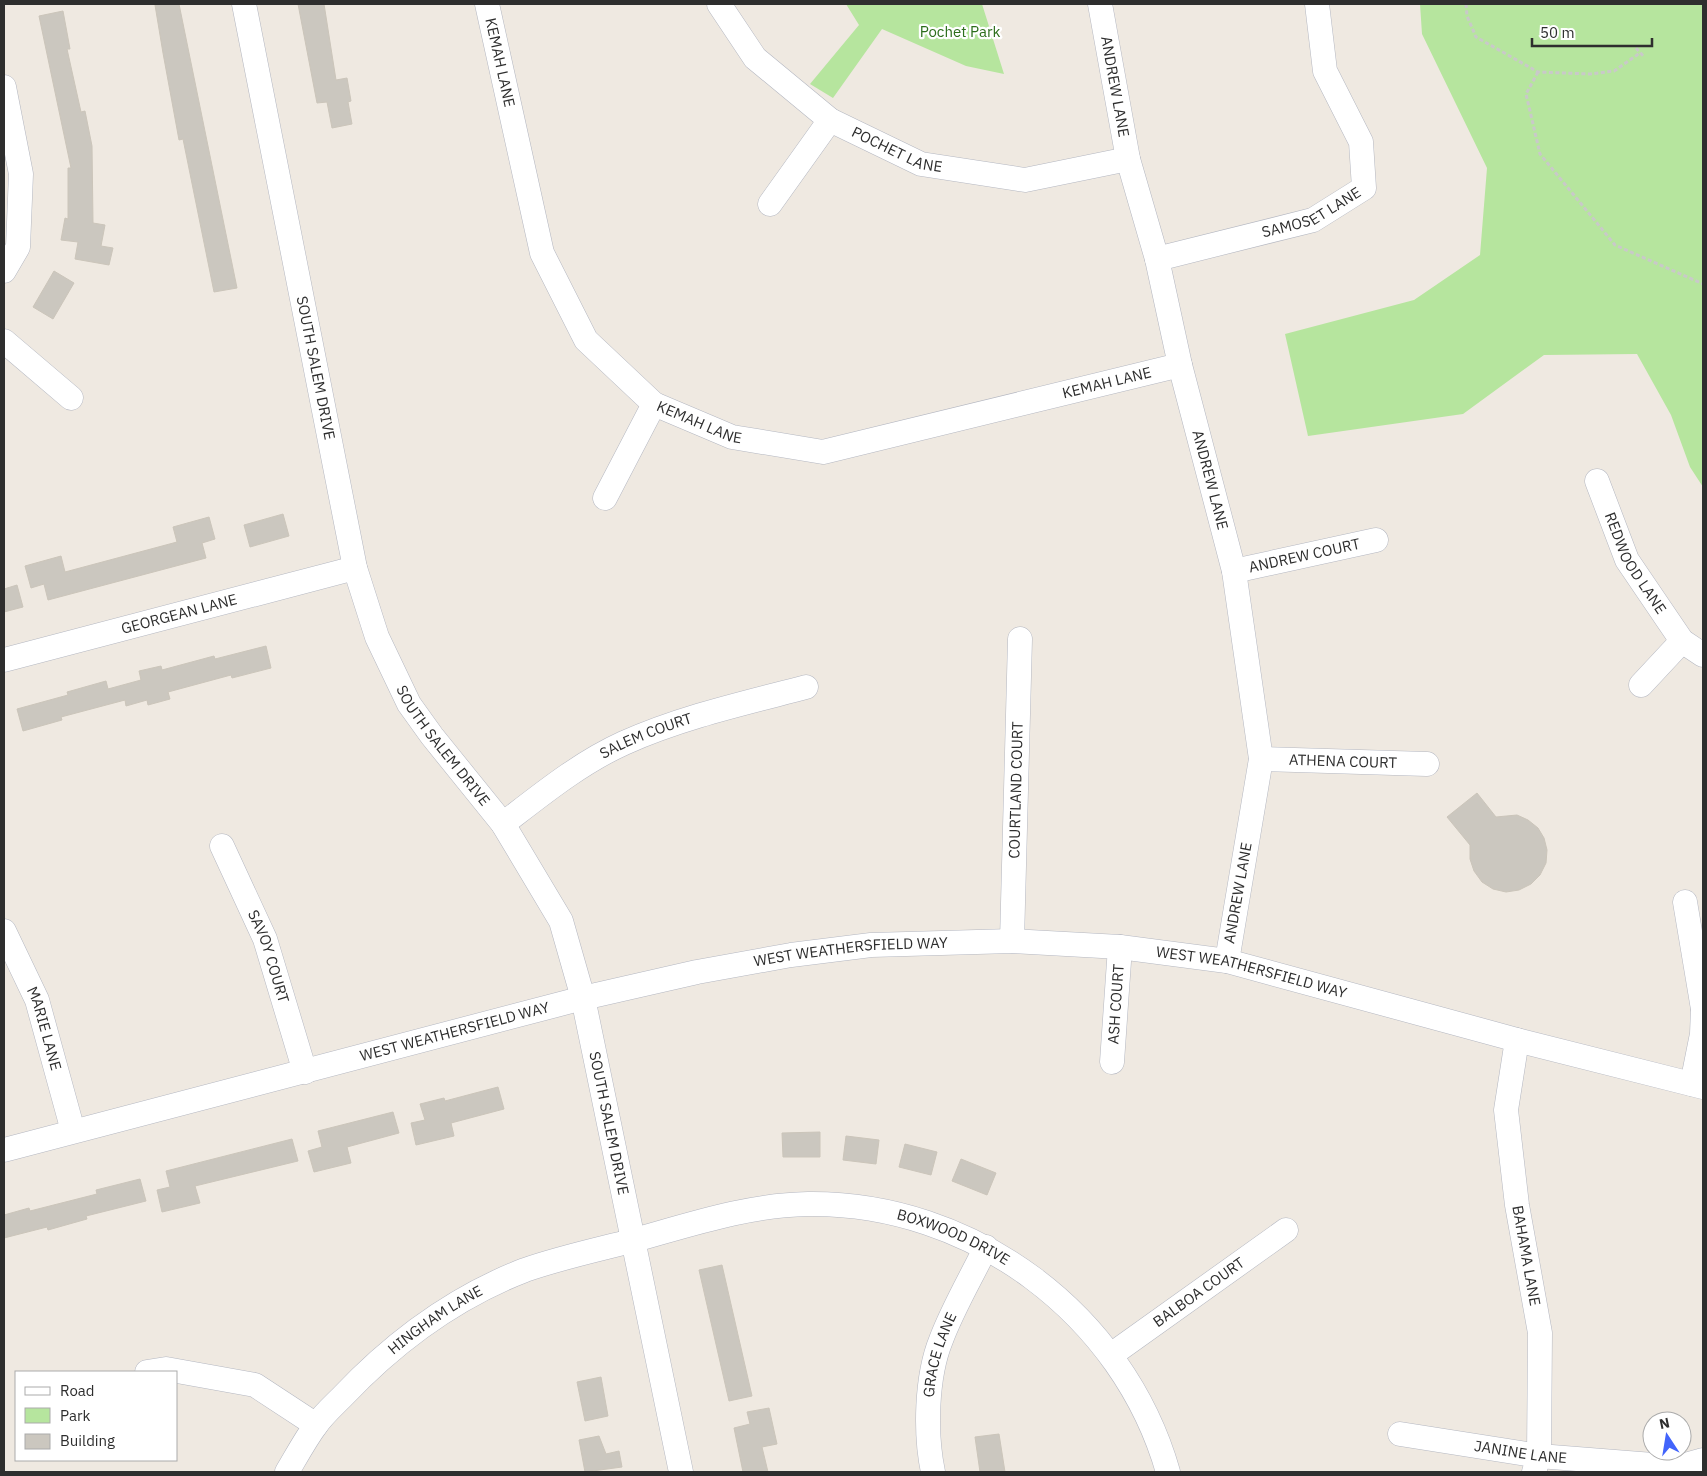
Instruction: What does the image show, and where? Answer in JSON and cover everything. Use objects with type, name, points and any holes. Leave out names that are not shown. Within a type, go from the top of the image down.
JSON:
[{"type":"street","name":"SOUTH SALEM DRIVE","points":[[244,4],[355,568],[376,637],[410,704],[432,736],[504,824],[561,921],[583,998],[681,1472]]},
{"type":"street","name":"KEMAH LANE","points":[[487,4],[542,253],[586,340],[654,404],[732,437],[822,452],[1180,365]]},
{"type":"street","name":"POCHET LANE","points":[[719,4],[755,58],[830,120],[921,164],[1025,180],[1128,159]]},
{"type":"street","name":"ANDREW LANE","points":[[1100,4],[1128,159],[1157,259],[1180,365],[1234,571],[1261,759],[1227,961]]},
{"type":"street","name":"SAMOSET LANE","points":[[1157,259],[1313,220],[1364,188],[1361,142],[1325,71],[1317,4]]},
{"type":"street","points":[[4,87],[21,174],[18,247],[4,271]]},
{"type":"street","points":[[770,204],[830,120]]},
{"type":"street","points":[[4,341],[71,398]]},
{"type":"street","points":[[605,498],[654,404]]},
{"type":"street","name":"REDWOOD LANE","points":[[1596,481],[1627,560],[1682,642],[1703,655]]},
{"type":"street","name":"ANDREW COURT","points":[[1234,571],[1376,540]]},
{"type":"street","name":"GEORGEAN LANE","points":[[4,660],[355,568]]},
{"type":"street","name":"COURTLAND COURT","points":[[1012,941],[1020,639]]},
{"type":"street","points":[[1641,685],[1682,642]]},
{"type":"street","name":"SALEM COURT","points":[[504,824],[556,783],[622,744],[660,728],[806,687]]},
{"type":"street","name":"ATHENA COURT","points":[[1261,759],[1427,764]]},
{"type":"street","name":"SAVOY COURT","points":[[222,846],[265,939],[306,1072]]},
{"type":"street","points":[[1685,902],[1703,1009],[1698,1086]]},
{"type":"street","name":"MARIE LANE","points":[[4,931],[37,1000],[73,1131]]},
{"type":"street","name":"WEST WEATHERSFIELD WAY","points":[[4,1150],[583,998],[697,972],[832,950],[908,943],[1012,941],[1120,947],[1227,961],[1517,1040],[1698,1086]]},
{"type":"street","name":"ASH COURT","points":[[1112,1062],[1120,947]]},
{"type":"street","name":"BAHAMA LANE","points":[[1517,1040],[1506,1110],[1517,1205],[1540,1333],[1536,1464]]},
{"type":"street","name":"BOXWOOD DRIVE","points":[[632,1241],[741,1212],[809,1204],[876,1210],[898,1214],[954,1232],[986,1247],[1040,1282],[1082,1320],[1111,1355],[1146,1412],[1168,1472]]},
{"type":"street","name":"BALBOA COURT","points":[[1111,1355],[1286,1230]]},
{"type":"street","name":"HINGHAM LANE","points":[[287,1472],[316,1425],[367,1371],[392,1348],[452,1307],[526,1270],[632,1241]]},
{"type":"street","name":"GRACE LANE","points":[[933,1472],[930,1457],[928,1412],[933,1372],[940,1341],[986,1247]]},
{"type":"street","points":[[153,1371],[166,1369],[177,1371]]},
{"type":"street","points":[[178,1371],[255,1385],[316,1425]]},
{"type":"street","name":"JANINE LANE","points":[[1400,1434],[1536,1464],[1678,1467],[1703,1460]]},
{"type":"path","points":[[1466,4],[1467,16],[1476,37],[1538,72],[1590,74],[1614,71],[1640,53]]},
{"type":"path","points":[[1636,48],[1644,57]]},
{"type":"path","points":[[1538,72],[1526,94],[1540,154],[1615,245],[1703,284]]},
{"type":"green space","name":"Pochet Park","points":[[846,4],[982,4],[1004,74],[966,66],[882,29],[833,98],[810,84],[859,25]]},
{"type":"green space","points":[[1420,4],[1703,4],[1703,487],[1690,467],[1671,415],[1637,354],[1544,355],[1463,414],[1308,436],[1285,334],[1414,300],[1480,255],[1487,168],[1422,34]]},
{"type":"building","points":[[179,4],[237,288],[214,292],[183,139],[179,140],[163,53],[155,5]]},
{"type":"building","points":[[298,4],[324,4],[336,80],[347,78],[351,101],[348,102],[352,124],[332,128],[327,102],[317,103]]},
{"type":"building","points":[[63,11],[70,49],[67,49],[81,112],[85,111],[92,146],[93,223],[105,225],[101,246],[113,248],[109,265],[75,259],[78,242],[61,240],[65,218],[68,219],[68,168],[71,168],[39,16]]},
{"type":"building","points":[[54,271],[74,283],[53,319],[33,307]]},
{"type":"building","points":[[283,514],[289,536],[250,547],[244,525]]},
{"type":"building","points":[[209,517],[215,539],[202,543],[206,558],[48,600],[44,584],[31,588],[25,566],[61,556],[65,572],[177,542],[173,527]]},
{"type":"building","points":[[17,585],[23,607],[4,612],[4,589]]},
{"type":"building","points":[[266,646],[271,668],[232,678],[231,675],[168,692],[170,699],[148,705],[147,700],[126,706],[125,700],[61,717],[62,720],[23,731],[17,709],[68,695],[67,692],[106,681],[108,689],[141,680],[139,671],[161,666],[162,670],[214,656],[215,659]]},
{"type":"building","points":[[1477,793],[1496,817],[1517,815],[1528,820],[1538,828],[1544,838],[1547,850],[1546,863],[1540,875],[1531,884],[1519,890],[1506,892],[1493,889],[1482,882],[1474,871],[1470,859],[1470,845],[1447,817]]},
{"type":"building","points":[[498,1087],[504,1109],[451,1123],[454,1136],[416,1145],[411,1123],[425,1120],[420,1104],[444,1098],[445,1101]]},
{"type":"building","points":[[393,1112],[399,1133],[347,1147],[351,1163],[314,1172],[308,1151],[322,1147],[318,1131]]},
{"type":"building","points":[[820,1132],[820,1157],[783,1157],[782,1133]]},
{"type":"building","points":[[846,1136],[879,1140],[876,1164],[843,1160]]},
{"type":"building","points":[[292,1139],[298,1161],[195,1186],[200,1203],[162,1212],[157,1190],[170,1187],[166,1171]]},
{"type":"building","points":[[905,1144],[937,1152],[931,1175],[899,1167]]},
{"type":"building","points":[[961,1159],[996,1173],[987,1195],[952,1181]]},
{"type":"building","points":[[140,1179],[146,1201],[86,1216],[87,1219],[48,1230],[47,1227],[4,1238],[4,1215],[29,1208],[30,1211],[97,1194],[96,1190]]},
{"type":"building","points":[[722,1265],[752,1396],[729,1401],[699,1270]]},
{"type":"building","points":[[601,1377],[608,1416],[585,1421],[577,1382]]},
{"type":"building","points":[[769,1408],[777,1444],[762,1447],[768,1472],[743,1472],[734,1428],[750,1424],[747,1412]]},
{"type":"building","points":[[999,1434],[1005,1472],[980,1472],[975,1437]]},
{"type":"building","points":[[599,1436],[606,1454],[619,1451],[622,1467],[585,1472],[579,1440]]}]
